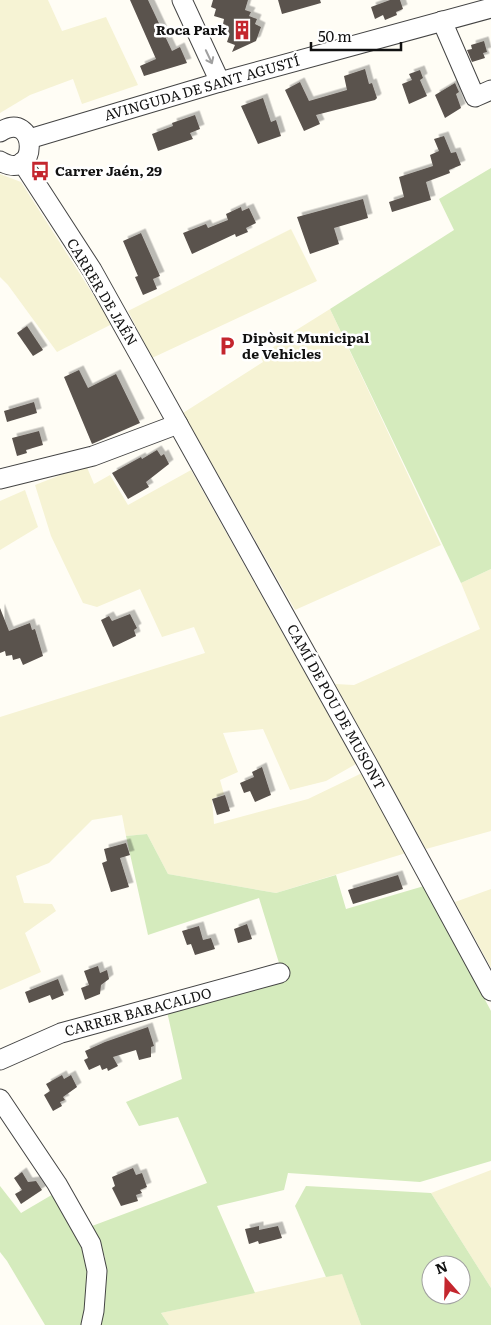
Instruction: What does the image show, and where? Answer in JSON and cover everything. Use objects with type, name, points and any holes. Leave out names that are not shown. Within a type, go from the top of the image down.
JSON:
[{"type":"street","points":[[182,0],[220,82]]},
{"type":"street","name":"AVINGUDA DE SANT AGUSTÍ","points":[[30,139],[220,82],[491,8]]},
{"type":"street","points":[[442,20],[475,97],[491,90]]},
{"type":"street","points":[[0,130],[15,128],[21,130],[30,139],[30,152],[22,162],[11,165],[0,161]]},
{"type":"street","name":"CARRER DE JAÉN","points":[[22,162],[92,270],[177,415]]},
{"type":"street","points":[[0,479],[93,456],[177,415]]},
{"type":"street","name":"CAMÍ DE POU DE MUSONT","points":[[177,415],[491,991]]},
{"type":"street","name":"CARRER BARACALDO","points":[[0,1060],[61,1033],[280,973]]},
{"type":"street","points":[[0,1099],[81,1225],[91,1244],[97,1271],[91,1325]]},
{"type":"shaded area","points":[[0,0],[48,0],[62,31],[106,17],[138,85],[82,104],[73,79],[30,95],[0,113]]},
{"type":"shaded area","points":[[0,174],[21,182],[112,324],[57,352],[8,285],[0,277]]},
{"type":"shaded area","points":[[291,229],[317,281],[152,358],[128,311]]},
{"type":"shaded area","points":[[330,309],[441,545],[295,610],[183,413],[263,362],[261,357],[290,334]]},
{"type":"shaded area","points":[[86,465],[94,484],[110,475],[128,505],[191,470],[356,764],[326,781],[290,790],[263,729],[223,733],[238,772],[220,780],[224,794],[212,799],[214,824],[308,799],[362,773],[406,853],[276,893],[168,874],[147,834],[126,836],[122,815],[92,820],[49,863],[16,876],[24,903],[52,904],[56,911],[25,933],[41,972],[0,990],[0,717],[205,653],[194,627],[162,637],[140,589],[97,607],[83,603],[51,536],[35,485]]},
{"type":"shaded area","points":[[25,490],[38,527],[0,550],[0,501]]},
{"type":"shaded area","points":[[491,569],[491,831],[426,849],[335,684],[354,685],[480,629],[461,583]]},
{"type":"shaded area","points":[[491,889],[491,968],[455,902]]},
{"type":"shaded area","points":[[491,1170],[491,1288],[471,1255],[431,1193]]},
{"type":"shaded area","points":[[342,1273],[361,1325],[169,1325],[161,1313]]},
{"type":"green space","points":[[491,168],[491,569],[461,583],[330,309],[454,230],[439,199]]},
{"type":"green space","points":[[147,834],[168,874],[276,893],[336,875],[346,909],[424,886],[491,1011],[491,1161],[420,1182],[288,1173],[284,1190],[217,1206],[255,1293],[161,1313],[169,1325],[98,1325],[105,1257],[92,1226],[207,1183],[178,1117],[139,1126],[126,1102],[182,1079],[166,1007],[283,976],[259,898],[148,935],[126,836]]},
{"type":"green space","points":[[0,1186],[21,1213],[55,1193],[88,1252],[87,1310],[83,1325],[45,1325],[0,1252]]},
{"type":"green space","points":[[306,1186],[431,1193],[470,1255],[421,1255],[421,1305],[471,1305],[471,1256],[491,1288],[491,1325],[361,1325],[342,1274],[326,1277],[295,1206]]},
{"type":"building","points":[[130,0],[148,0],[172,51],[180,47],[187,63],[144,76],[140,66],[156,59]]},
{"type":"building","name":"Roca Park","points":[[213,0],[248,0],[245,10],[251,12],[249,16],[257,19],[255,24],[261,27],[256,41],[232,52],[235,45],[227,42],[229,36],[222,34],[226,25],[223,24],[224,19],[214,16],[216,9],[211,7]]},
{"type":"building","points":[[278,0],[320,0],[321,3],[282,14]]},
{"type":"building","points":[[390,0],[400,0],[403,9],[396,12],[397,15],[385,20],[383,15],[375,19],[371,7]]},
{"type":"building","points":[[484,41],[487,52],[483,53],[485,58],[472,62],[467,50],[472,49],[471,45]]},
{"type":"building","points":[[365,69],[369,84],[372,83],[377,98],[316,115],[320,124],[304,131],[285,90],[300,82],[309,101],[347,90],[344,76]]},
{"type":"building","points":[[420,70],[423,78],[420,80],[427,96],[409,104],[402,84],[412,80],[409,74]]},
{"type":"building","points":[[455,83],[459,92],[456,94],[461,108],[445,118],[435,95]]},
{"type":"building","points":[[263,98],[271,122],[276,120],[281,136],[258,144],[241,106]]},
{"type":"building","points":[[195,115],[200,129],[190,133],[193,139],[158,151],[152,134],[173,126],[172,123]]},
{"type":"building","points":[[444,136],[451,153],[456,152],[461,165],[449,170],[450,173],[426,182],[431,200],[392,212],[389,202],[404,197],[399,177],[433,166],[430,155],[439,151],[434,139]]},
{"type":"building","points":[[363,199],[368,218],[334,228],[339,244],[310,254],[297,217]]},
{"type":"building","points":[[241,207],[242,211],[249,208],[256,223],[246,228],[248,232],[236,237],[235,234],[192,254],[183,233],[206,224],[208,228],[228,220],[226,214]]},
{"type":"building","points":[[141,233],[160,276],[153,279],[157,289],[143,295],[135,277],[138,276],[123,241]]},
{"type":"building","points":[[27,326],[43,350],[33,356],[17,333]]},
{"type":"building","points":[[79,370],[88,388],[116,374],[140,423],[92,444],[64,377]]},
{"type":"building","points":[[34,402],[37,413],[7,422],[4,411]]},
{"type":"building","points":[[39,431],[43,445],[26,450],[27,453],[17,456],[12,438]]},
{"type":"building","points":[[157,450],[161,456],[164,454],[169,464],[146,482],[149,487],[128,499],[112,473]]},
{"type":"building","points":[[0,608],[9,631],[30,623],[32,630],[35,629],[43,656],[23,665],[20,658],[13,660],[12,655],[6,656],[5,651],[0,653]]},
{"type":"building","points":[[130,614],[137,628],[134,630],[136,636],[113,647],[101,620],[109,616],[112,621]]},
{"type":"building","points":[[262,767],[271,795],[255,802],[250,791],[244,793],[240,783],[254,777],[252,772]]},
{"type":"building","points":[[225,795],[230,811],[217,815],[212,799]]},
{"type":"building","points":[[126,843],[130,855],[120,858],[129,887],[111,892],[102,863],[107,861],[104,849]]},
{"type":"building","points":[[398,875],[403,889],[353,904],[348,890]]},
{"type":"building","points":[[247,924],[252,939],[238,943],[234,929]]},
{"type":"building","points":[[199,926],[203,940],[211,938],[215,949],[195,955],[191,944],[187,945],[182,931]]},
{"type":"building","points":[[98,966],[100,973],[107,970],[109,979],[101,985],[100,994],[85,1000],[81,988],[89,985],[84,971]]},
{"type":"building","points":[[58,979],[64,995],[52,1000],[50,995],[29,1003],[25,992]]},
{"type":"building","points":[[148,1027],[154,1046],[151,1047],[151,1057],[139,1060],[136,1050],[113,1057],[118,1066],[108,1071],[107,1068],[102,1070],[100,1065],[89,1070],[84,1060],[88,1058],[85,1051]]},
{"type":"building","points":[[62,1075],[64,1079],[71,1075],[77,1087],[63,1097],[65,1100],[60,1102],[62,1106],[53,1111],[44,1095],[50,1091],[46,1084]]},
{"type":"building","points":[[133,1168],[136,1175],[142,1173],[147,1187],[140,1190],[142,1193],[136,1195],[138,1201],[121,1206],[112,1188],[115,1186],[112,1177]]},
{"type":"building","points":[[22,1172],[28,1182],[36,1181],[42,1190],[21,1204],[15,1194],[22,1190],[14,1178]]},
{"type":"building","points":[[259,1226],[259,1230],[278,1226],[282,1238],[259,1244],[258,1241],[249,1244],[245,1229]]},
{"type":"place","name":"Roca Park","points":[[242,30]]},
{"type":"place","name":"Carrer Jaén, 29","points":[[40,171]]},
{"type":"place","name":"Dipòsit Municipal de Vehicles","points":[[227,346]]}]
